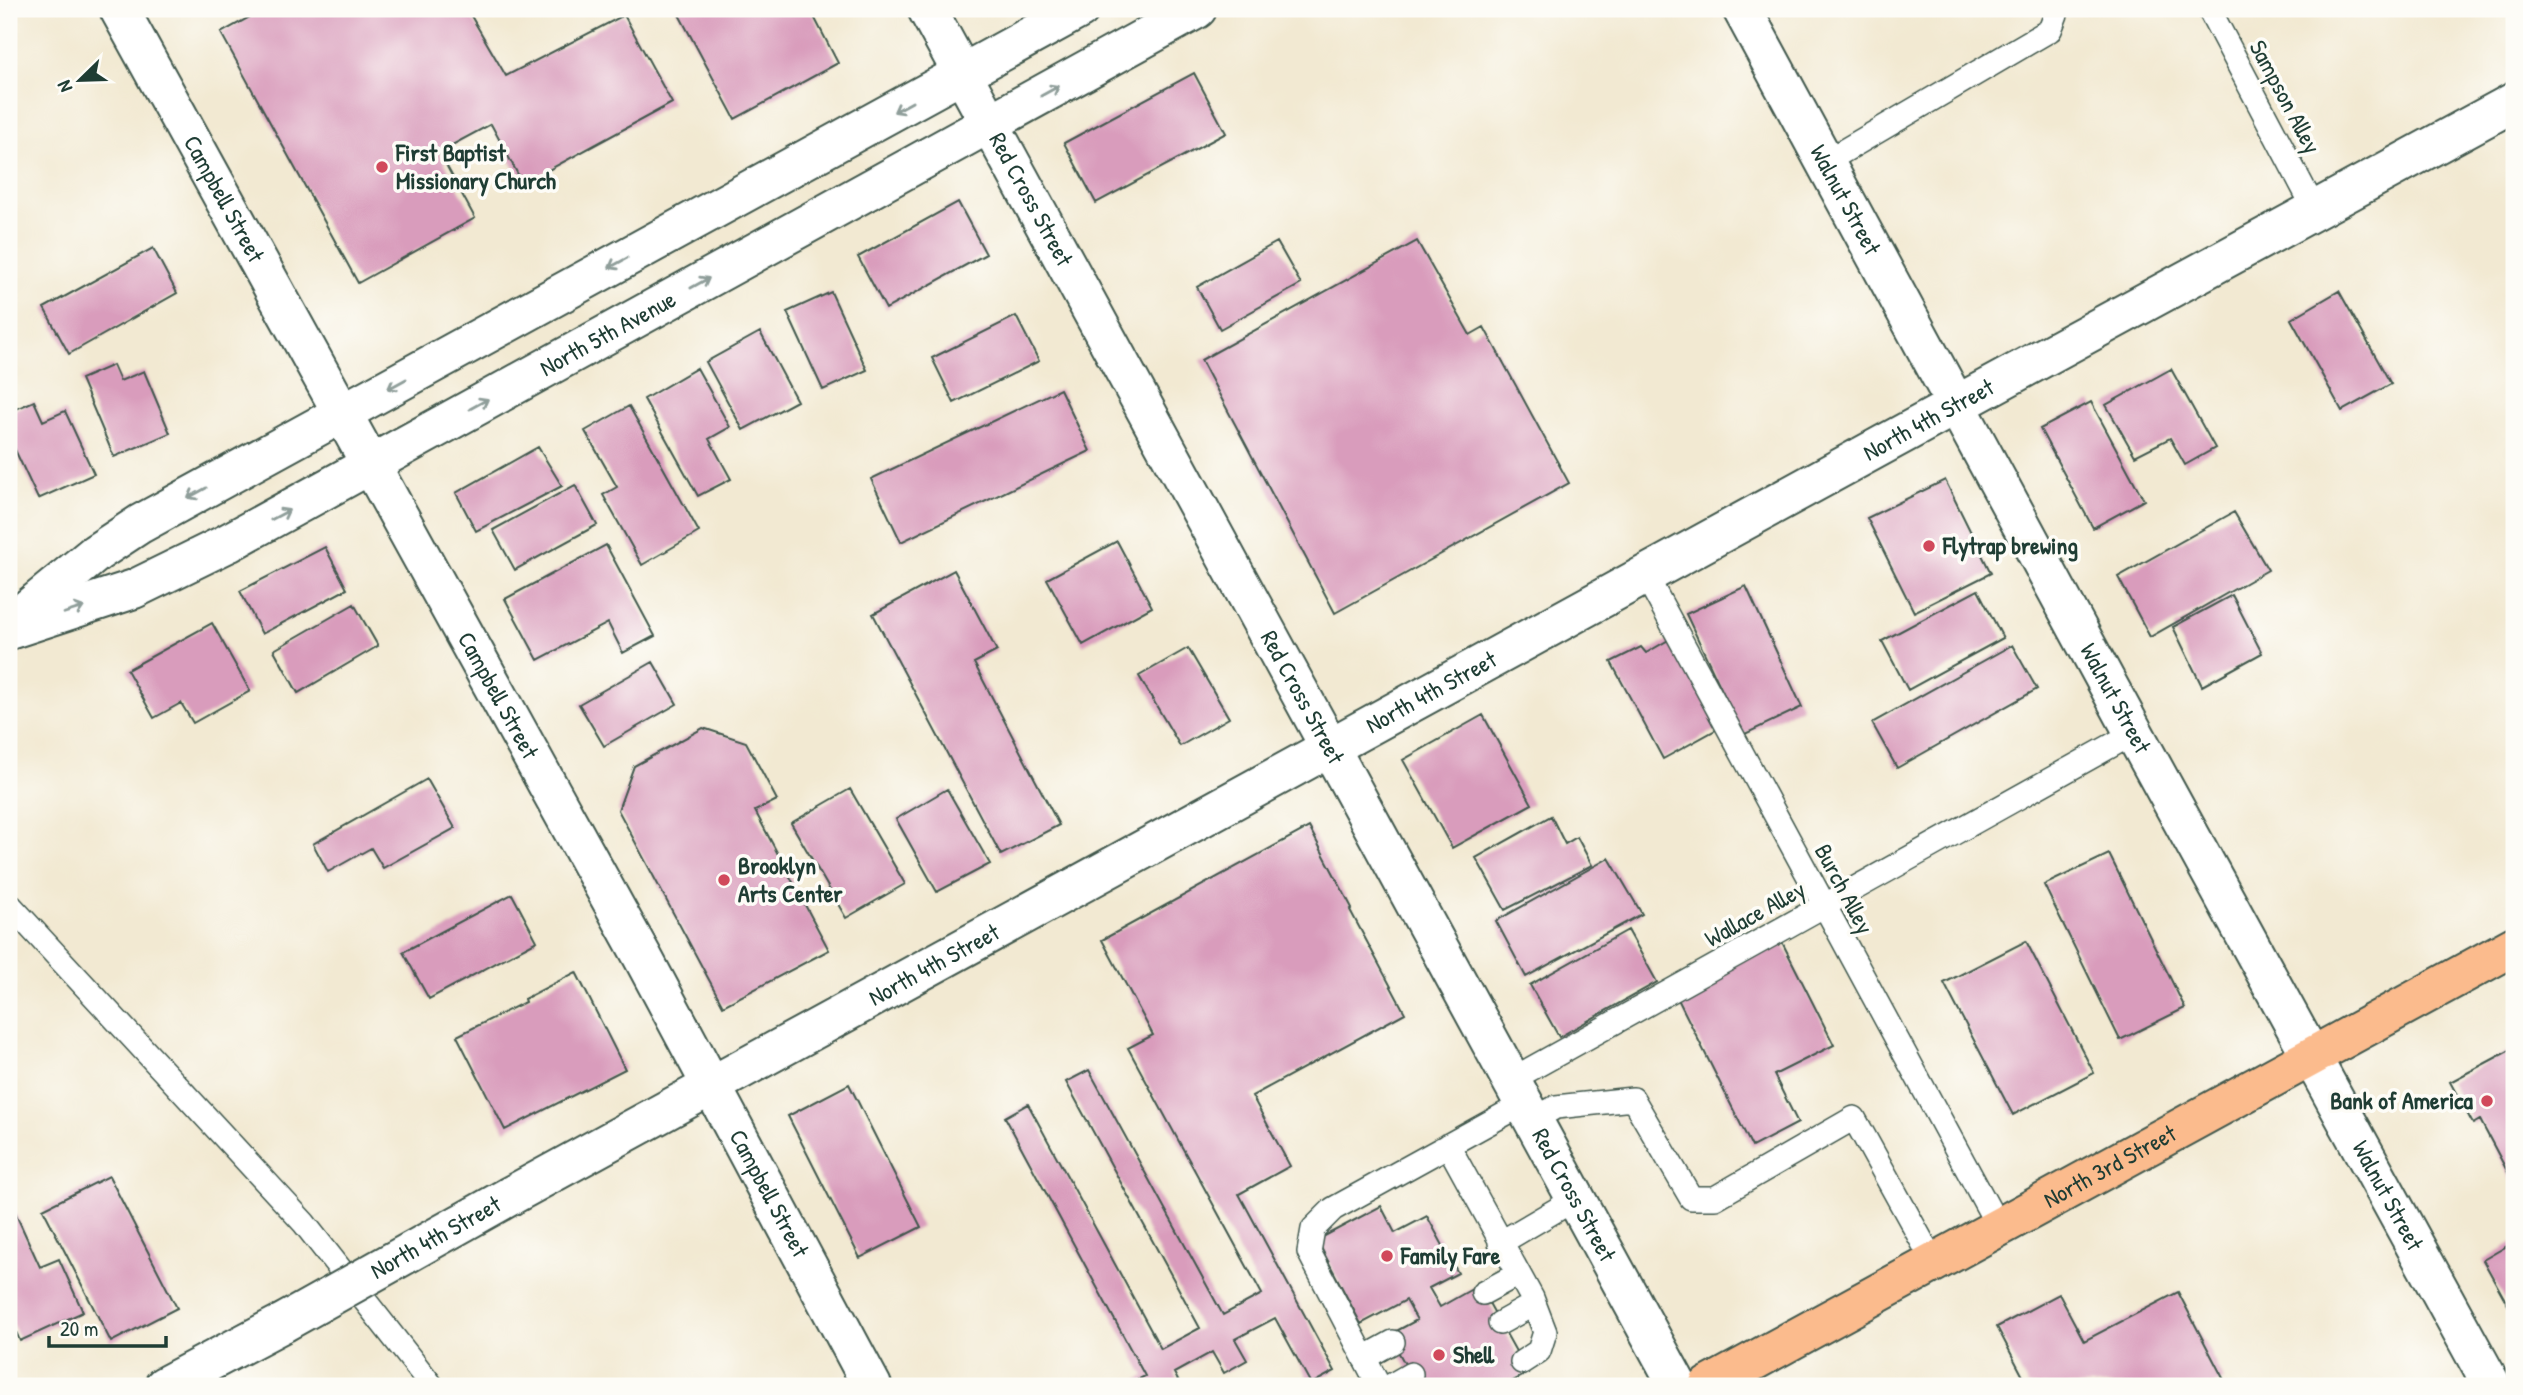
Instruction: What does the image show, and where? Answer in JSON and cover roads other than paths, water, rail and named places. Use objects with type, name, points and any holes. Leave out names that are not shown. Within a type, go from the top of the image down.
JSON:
[{"type":"main road","name":"North 3rd Street","points":[[1708,1386],[2514,946]]},
{"type":"street","name":"Campbell Street","points":[[119,9],[642,956],[872,1386]]},
{"type":"street","name":"Red Cross Street","points":[[927,9],[1678,1386]]},
{"type":"street","points":[[9,624],[96,553],[140,524],[1080,9]]},
{"type":"street","name":"North 5th Avenue","points":[[9,630],[134,589],[228,543],[1197,9]]},
{"type":"street","name":"Walnut Street","points":[[1742,9],[2492,1386]]},
{"type":"street","name":"North 4th Street","points":[[164,1386],[2514,102]]},
{"type":"lane","points":[[1825,162],[2050,30],[2058,9]]},
{"type":"lane","name":"Sampson Alley","points":[[2209,9],[2315,210]]},
{"type":"lane","name":"Burch Alley","points":[[1645,575],[1999,1228]]},
{"type":"lane","name":"Wallace Alley","points":[[1522,1101],[1824,906],[2134,733]]},
{"type":"lane","points":[[9,904],[304,1223],[432,1386]]},
{"type":"lane","points":[[1379,1386],[1309,1252],[1313,1229],[1333,1209],[1522,1101],[1556,1107],[1633,1099],[1691,1198],[1715,1198],[1854,1118],[1934,1263]]},
{"type":"lane","points":[[1448,1145],[1534,1304],[1545,1332],[1539,1351],[1522,1362]]},
{"type":"lane","points":[[1500,1243],[1575,1199]]},
{"type":"lane","points":[[1483,1293],[1518,1274]]},
{"type":"lane","points":[[1500,1324],[1534,1304]]},
{"type":"lane","points":[[1364,1358],[1393,1342]]},
{"type":"lane","points":[[1390,1386],[1410,1374]]},
{"type":"place","name":"First Baptist Missionary Church","points":[[382,167]]},
{"type":"place","name":"Flytrap brewing","points":[[1929,546]]},
{"type":"place","name":"Brooklyn Arts Center","points":[[724,880]]},
{"type":"place","name":"Bank of America","points":[[2487,1101]]},
{"type":"place","name":"Family Fare","points":[[1387,1256]]},
{"type":"place","name":"Shell","points":[[1439,1355]]}]
